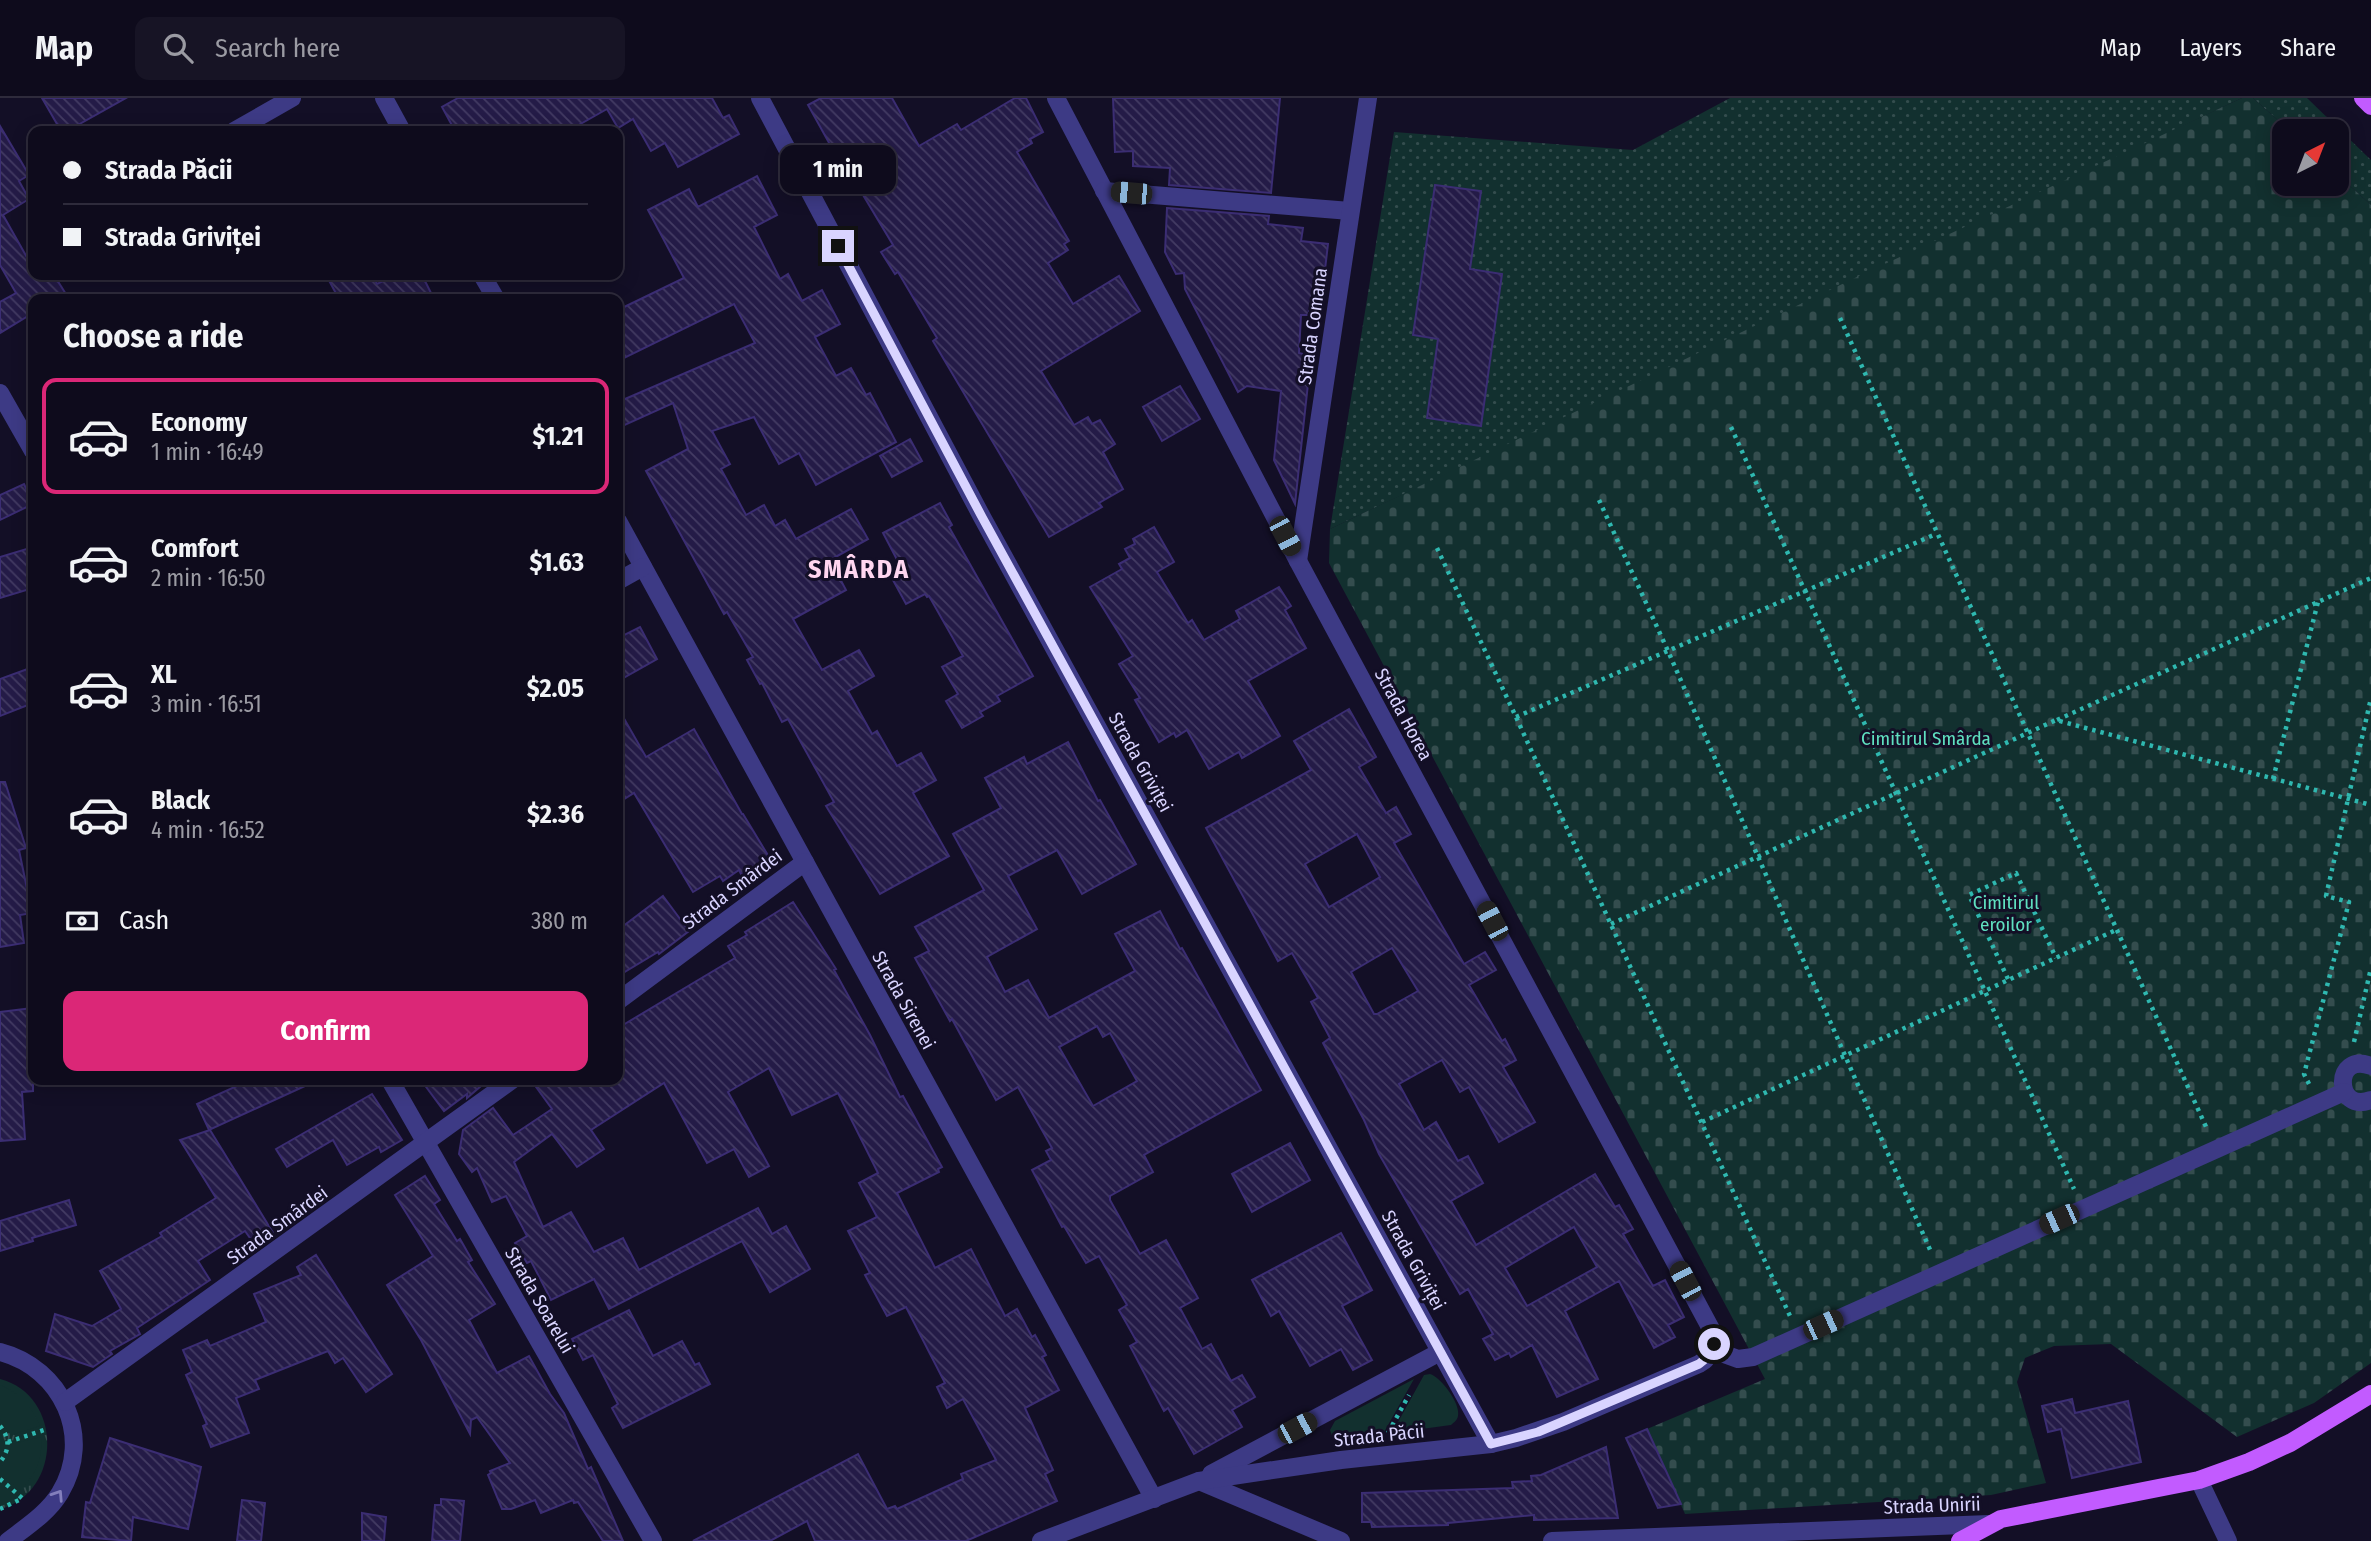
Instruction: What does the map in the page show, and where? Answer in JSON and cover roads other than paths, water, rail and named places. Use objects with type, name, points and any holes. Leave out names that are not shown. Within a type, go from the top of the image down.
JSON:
[{"type":"main road","points":[[2362,98],[2371,106]]},
{"type":"main road","name":"Strada Unirii","points":[[1989,1524],[2199,1480],[2249,1462],[2290,1443],[2371,1394]]},
{"type":"main road","points":[[1959,1541],[1989,1524]]},
{"type":"street","points":[[243,126],[292,98]]},
{"type":"street","points":[[384,98],[399,126]]},
{"type":"street","name":"Strada Griviței","points":[[760,98],[975,505],[1491,1444]]},
{"type":"street","name":"Strada Horea","points":[[1056,98],[1298,561],[1711,1329],[1713,1350]]},
{"type":"street","name":"Strada Comana","points":[[1298,561],[1368,98]]},
{"type":"street","points":[[1104,191],[1350,211]]},
{"type":"street","points":[[0,393],[28,442]]},
{"type":"street","name":"Strada Sirenei","points":[[623,530],[1154,1499]]},
{"type":"street","points":[[623,578],[643,567]]},
{"type":"street","name":"Strada Smârdei","points":[[623,997],[804,862]]},
{"type":"street","points":[[2371,1066],[2360,1063],[2348,1069],[2342,1079],[2344,1092],[2355,1101],[2371,1100]]},
{"type":"street","name":"Strada Soarelui","points":[[393,1085],[653,1541]]},
{"type":"street","name":"Strada Smârdei","points":[[65,1402],[505,1085]]},
{"type":"street","points":[[1713,1350],[1745,1359],[2344,1092]]},
{"type":"street","name":"Strada Păcii","points":[[1041,1541],[1063,1538],[1199,1481],[1341,1460],[1491,1444],[1538,1432],[1699,1364],[1713,1350]]},
{"type":"street","points":[[0,1352],[19,1358],[48,1378],[65,1402],[75,1446],[68,1479],[50,1508],[8,1541]]},
{"type":"street","points":[[1199,1481],[1440,1352]]},
{"type":"street","points":[[2199,1480],[2228,1541]]},
{"type":"street","points":[[1199,1481],[1340,1541]]},
{"type":"street","name":"Strada Unirii","points":[[1552,1541],[1989,1524]]},
{"type":"district","name":"SMÂRDA","points":[[859,569]]},
{"type":"park label","name":"Cimitirul Smârda","points":[[1926,738]]},
{"type":"park label","name":"Cimitirul eroilor","points":[[2006,913]]}]
